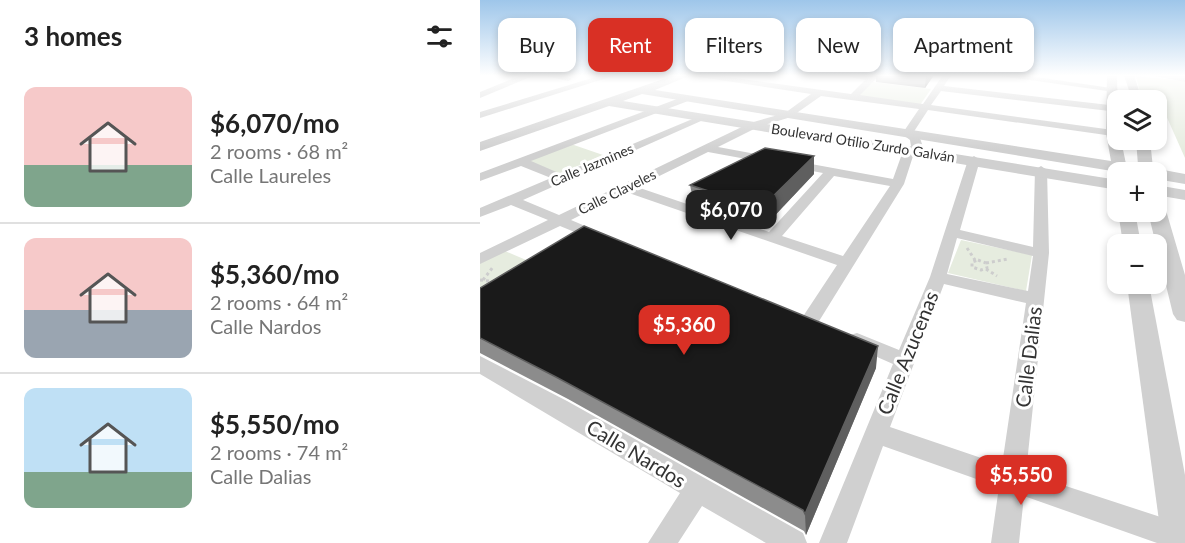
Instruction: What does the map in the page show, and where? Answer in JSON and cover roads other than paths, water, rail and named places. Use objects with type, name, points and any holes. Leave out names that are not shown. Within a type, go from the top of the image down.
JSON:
[{"type":"street","points":[[480,121],[522,100]]},
{"type":"street","points":[[480,115],[529,100]]},
{"type":"street","points":[[480,147],[613,100]]},
{"type":"street","points":[[480,177],[682,100]]},
{"type":"street","name":"Boulevard Otilio Zurdo Galván","points":[[693,100],[907,134],[1041,170],[1107,183]]},
{"type":"street","points":[[807,134],[787,123],[788,116],[809,100]]},
{"type":"street","points":[[873,100],[1107,132]]},
{"type":"street","points":[[843,140],[889,140],[907,134],[930,100]]},
{"type":"street","points":[[1042,100],[1107,108]]},
{"type":"street","name":"Boulevard Otilio Zurdo Galván","points":[[608,102],[909,151]]},
{"type":"street","points":[[743,109],[758,118],[754,125]]},
{"type":"street","name":"Calle Claveles","points":[[480,259],[754,125],[788,116]]},
{"type":"street","name":"Calle Jazmines","points":[[480,213],[705,117]]},
{"type":"street","points":[[904,360],[804,319],[847,263],[898,184],[909,151],[917,147],[915,138],[907,134]]},
{"type":"street","points":[[578,140],[616,154]]},
{"type":"street","points":[[909,151],[937,145],[972,152]]},
{"type":"street","points":[[707,148],[898,184]]},
{"type":"street","name":"Boulevard Otilio Zurdo Galván","points":[[972,152],[1107,168]]},
{"type":"street","name":"Calle Azucenas","points":[[833,543],[954,233],[972,152]]},
{"type":"street","points":[[744,170],[764,159]]},
{"type":"street","points":[[520,161],[561,178]]},
{"type":"street","name":"Calle Dalias","points":[[1005,543],[1041,253],[1041,170]]},
{"type":"street","points":[[772,238],[831,172]]},
{"type":"street","points":[[1167,176],[1185,179]]},
{"type":"street","points":[[626,188],[847,263]]},
{"type":"street","points":[[1167,192],[1185,195]]},
{"type":"street","points":[[674,206],[694,195]]},
{"type":"street","points":[[512,200],[613,243]]},
{"type":"street","points":[[1160,222],[1185,314]]},
{"type":"street","points":[[954,233],[1041,253]]},
{"type":"street","points":[[938,277],[1036,299]]},
{"type":"street","points":[[876,433],[1181,540],[1140,294]]},
{"type":"street","name":"Calle Nardos","points":[[480,364],[530,390],[697,491],[793,543]]},
{"type":"street","points":[[662,543],[697,491]]}]
